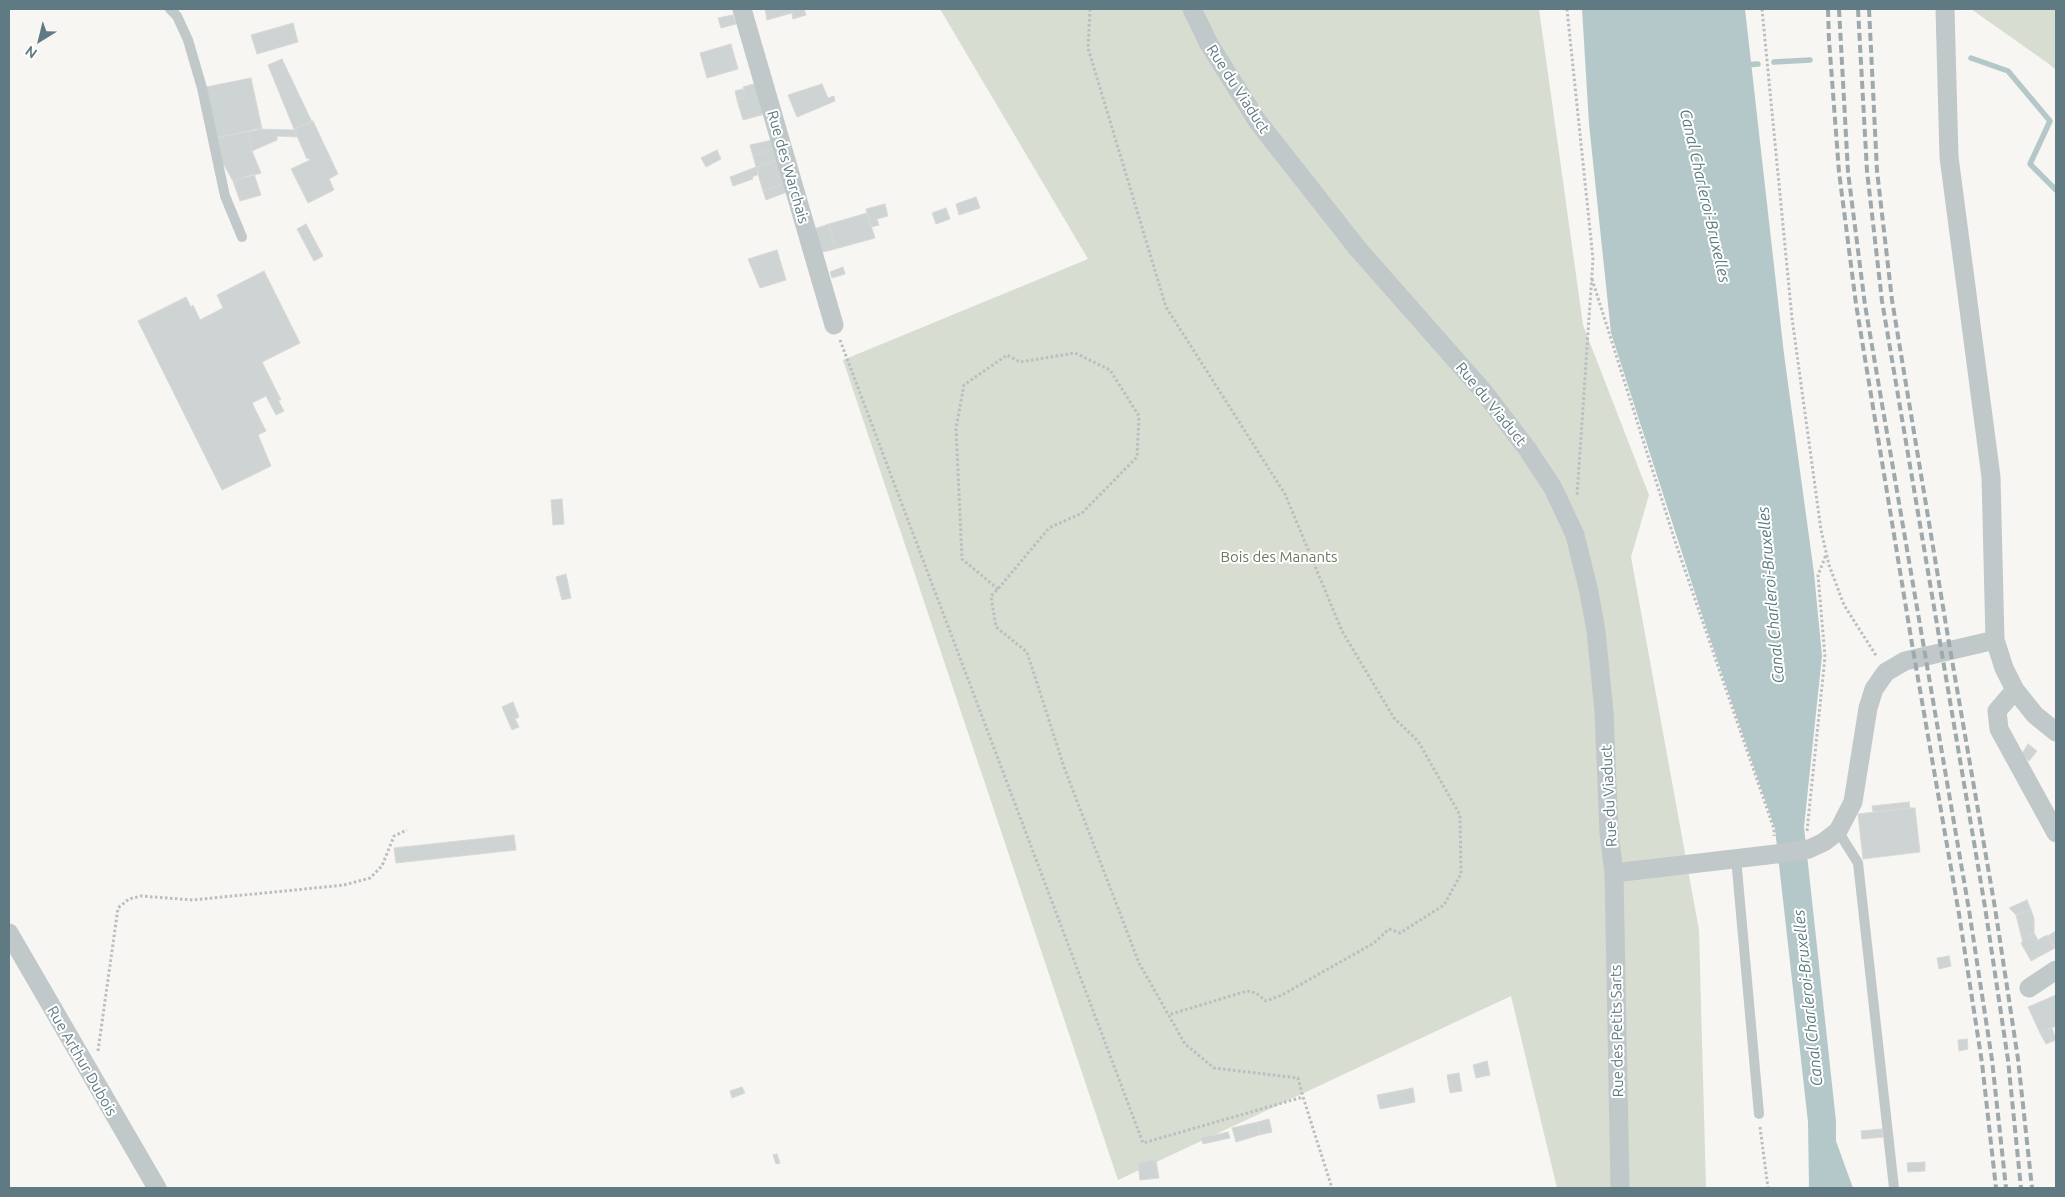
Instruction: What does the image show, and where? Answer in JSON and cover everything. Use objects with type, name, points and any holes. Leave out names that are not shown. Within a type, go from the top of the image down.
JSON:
[{"type":"street","name":"Rue des Warchais","points":[[742,9],[834,326]]},
{"type":"street","name":"Rue du Viaduct","points":[[1192,9],[1208,44],[1258,122],[1358,249],[1484,392],[1528,450],[1553,488],[1574,535],[1589,592],[1596,631],[1604,712],[1609,833],[1614,873]]},
{"type":"street","points":[[1945,9],[1949,157],[1991,477],[1995,640],[2004,668],[2015,690],[2035,715],[2056,732]]},
{"type":"street","points":[[1614,873],[1776,854],[1809,849],[1824,842],[1838,831],[1854,802],[1868,708],[1874,689],[1886,672],[1905,661],[1995,640]]},
{"type":"street","points":[[2015,690],[1998,712],[1999,728],[2056,833]]},
{"type":"street","name":"Rue des Petits Sarts","points":[[1614,873],[1620,1188]]},
{"type":"street","name":"Rue Arthur Dubois","points":[[9,933],[156,1188]]},
{"type":"street","points":[[2029,988],[2056,970]]},
{"type":"lane","points":[[170,9],[177,16],[188,40],[202,88],[225,196],[242,237]]},
{"type":"lane","points":[[1838,831],[1858,863],[1894,1188]]},
{"type":"lane","points":[[1736,858],[1758,1114]]},
{"type":"path","points":[[1090,9],[1088,48],[1166,307],[1285,494],[1342,631],[1394,718],[1418,741],[1460,815],[1461,874],[1444,905],[1400,933],[1389,929],[1374,943],[1282,995],[1266,1001],[1256,993],[1247,991],[1168,1015]]},
{"type":"path","points":[[1567,9],[1594,259],[1576,506]]},
{"type":"path","points":[[1762,9],[1792,318],[1821,530],[1829,565],[1844,605],[1886,672]]},
{"type":"path","points":[[1592,278],[1675,541],[1774,829]]},
{"type":"path","points":[[834,326],[1143,1143],[1303,1097]]},
{"type":"path","points":[[998,588],[962,559],[956,428],[964,385],[1007,355],[1020,362],[1075,353],[1110,370],[1139,416],[1138,457],[1082,513],[1049,528],[998,588],[991,596],[996,627],[1027,652],[1064,767],[1135,954],[1185,1044],[1214,1068],[1298,1078],[1332,1188]]},
{"type":"path","points":[[1806,827],[1824,656],[1818,574],[1826,554]]},
{"type":"path","points":[[90,1074],[98,1050],[118,908],[129,899],[141,896],[194,900],[344,885],[370,878],[382,866],[394,836],[406,830]]},
{"type":"path","points":[[1758,1114],[1768,1188]]},
{"type":"green space","name":"Bois des Manants","points":[[940,9],[1539,9],[1583,325],[1649,495],[1631,557],[1699,930],[1706,1188],[1557,1188],[1511,996],[1118,1180],[843,360],[1088,259]]},
{"type":"green space","points":[[1971,9],[2056,9],[2056,70],[2049,64]]},
{"type":"water","name":"Canal Charleroi-Bruxelles","points":[[1582,9],[1745,9],[1784,354],[1814,573],[1822,656],[1804,827],[1836,1121],[1836,1141],[1853,1188],[1809,1188],[1808,1122],[1775,829],[1705,624],[1611,333],[1589,124]]},
{"type":"building","points":[[765,9],[804,9],[806,15],[793,19],[792,13],[767,20]]},
{"type":"building","points":[[733,15],[736,24],[721,28],[718,18]]},
{"type":"building","points":[[293,23],[298,42],[257,54],[251,35]]},
{"type":"building","points":[[731,44],[738,69],[707,78],[700,53]]},
{"type":"building","points":[[282,59],[312,122],[294,129],[268,65]]},
{"type":"building","points":[[251,78],[262,129],[216,138],[206,87]]},
{"type":"building","points":[[757,83],[765,114],[743,120],[737,100],[746,97],[743,87]]},
{"type":"building","points":[[822,84],[828,98],[834,96],[835,101],[797,117],[788,95]]},
{"type":"building","points":[[743,89],[746,97],[737,100],[735,91]]},
{"type":"building","points":[[313,121],[338,174],[329,179],[334,190],[308,203],[291,169],[310,160],[309,158],[307,159],[294,129]]},
{"type":"building","points":[[255,129],[294,130],[297,137],[277,136],[277,140],[252,151],[248,131]]},
{"type":"building","points":[[248,131],[252,151],[261,173],[233,181],[221,160],[216,138]]},
{"type":"building","points":[[772,140],[775,148],[753,156],[750,145]]},
{"type":"building","points":[[775,148],[778,160],[756,167],[753,156]]},
{"type":"building","points":[[717,150],[721,159],[706,167],[701,158]]},
{"type":"building","points":[[778,160],[784,183],[763,191],[756,167]]},
{"type":"building","points":[[756,167],[759,174],[752,177],[753,179],[733,186],[730,177]]},
{"type":"building","points":[[254,174],[261,195],[240,201],[233,181]]},
{"type":"building","points":[[784,183],[787,192],[766,200],[763,191]]},
{"type":"building","points":[[976,197],[980,208],[959,215],[956,204]]},
{"type":"building","points":[[885,204],[888,216],[877,219],[879,225],[871,227],[866,209]]},
{"type":"building","points":[[946,208],[950,219],[936,224],[932,213]]},
{"type":"building","points":[[867,213],[875,238],[835,249],[829,224]]},
{"type":"building","points":[[306,224],[323,256],[314,261],[297,229]]},
{"type":"building","points":[[829,224],[835,249],[819,253],[814,229]]},
{"type":"building","points":[[777,250],[786,280],[760,288],[748,259]]},
{"type":"building","points":[[843,267],[845,274],[832,278],[830,272]]},
{"type":"building","points":[[264,271],[300,343],[262,362],[281,400],[278,400],[284,411],[276,415],[266,396],[252,403],[266,431],[258,435],[271,466],[222,490],[138,321],[186,297],[191,307],[193,305],[200,320],[223,308],[217,295]]},
{"type":"building","points":[[562,499],[564,524],[553,525],[551,500]]},
{"type":"building","points":[[566,574],[571,598],[562,600],[556,577]]},
{"type":"building","points":[[513,702],[519,717],[515,719],[519,727],[512,730],[502,707]]},
{"type":"building","points":[[2028,744],[2037,751],[2029,761],[2021,755]]},
{"type":"building","points":[[1909,802],[1910,808],[1873,812],[1872,806]]},
{"type":"building","points":[[1915,808],[1920,852],[1863,859],[1858,814]]},
{"type":"building","points":[[514,835],[516,850],[396,863],[394,848]]},
{"type":"building","points":[[2027,900],[2031,910],[2016,915],[2009,908]]},
{"type":"building","points":[[2031,910],[2034,918],[2034,933],[2022,939],[2016,915]]},
{"type":"building","points":[[2056,931],[2056,947],[2055,948],[2048,936]]},
{"type":"building","points":[[2034,933],[2038,940],[2047,935],[2055,948],[2031,961],[2021,943],[2023,942],[2022,939]]},
{"type":"building","points":[[1949,956],[1951,966],[1939,969],[1937,958]]},
{"type":"building","points":[[2056,995],[2056,1026],[2040,1033],[2028,1007]]},
{"type":"building","points":[[2052,1028],[2056,1040],[2046,1044],[2040,1033]]},
{"type":"building","points":[[1967,1039],[1968,1049],[1959,1051],[1958,1040]]},
{"type":"building","points":[[1487,1061],[1490,1075],[1476,1078],[1473,1065]]},
{"type":"building","points":[[1459,1073],[1462,1091],[1450,1093],[1447,1075]]},
{"type":"building","points":[[742,1087],[745,1093],[732,1098],[730,1091]]},
{"type":"building","points":[[1413,1088],[1415,1102],[1380,1109],[1377,1095]]},
{"type":"building","points":[[1269,1119],[1272,1132],[1259,1135],[1258,1122]]},
{"type":"building","points":[[1258,1122],[1259,1135],[1236,1142],[1232,1128]]},
{"type":"building","points":[[1882,1129],[1883,1137],[1862,1139],[1861,1131]]},
{"type":"building","points":[[1228,1132],[1230,1138],[1203,1144],[1201,1138]]},
{"type":"building","points":[[777,1154],[780,1163],[776,1164],[773,1155]]},
{"type":"building","points":[[1156,1160],[1159,1178],[1140,1180],[1138,1163]]},
{"type":"building","points":[[1925,1162],[1925,1171],[1908,1172],[1907,1163]]},
{"type":"waterway","points":[[1971,58],[2008,71],[2050,121],[2030,164],[2056,190]]},
{"type":"waterway","points":[[1774,62],[1810,60]]},
{"type":"waterway","points":[[1745,65],[1758,64]]},
{"type":"railway","points":[[1828,9],[1839,172],[1856,304],[1959,914],[1982,1063],[1996,1188]]},
{"type":"railway","points":[[1839,9],[1848,172],[1865,305],[1969,910],[1992,1060],[2006,1188]]},
{"type":"railway","points":[[1858,9],[1867,171],[1882,301],[1985,907],[2008,1060],[2021,1188]]},
{"type":"railway","points":[[1869,9],[1877,171],[1892,300],[1995,908],[2018,1059],[2032,1188]]}]
